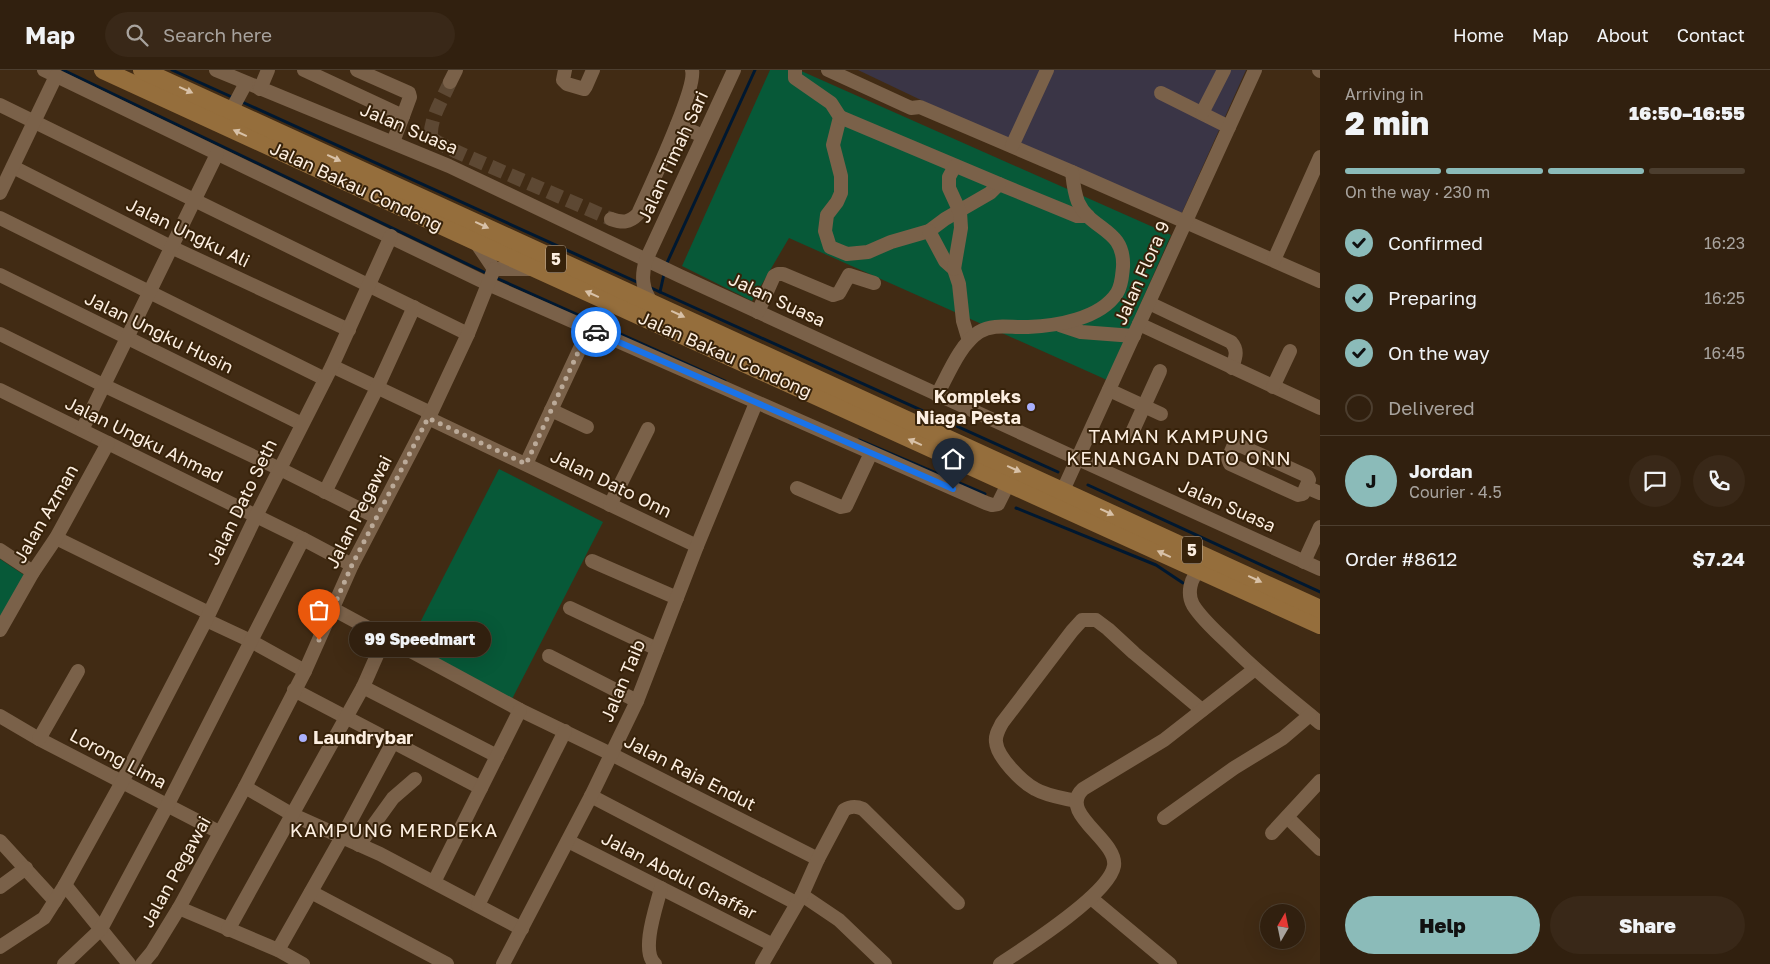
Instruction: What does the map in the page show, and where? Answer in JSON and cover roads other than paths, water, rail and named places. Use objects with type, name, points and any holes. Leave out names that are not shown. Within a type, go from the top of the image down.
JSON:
[{"type":"main road","name":"Jalan Bakau Condong","points":[[103,70],[475,242],[1008,484],[1060,498],[1320,609]]},
{"type":"main road","name":"Jalan Bakau Condong","points":[[142,70],[238,97],[1060,498],[1197,572],[1320,625]]},
{"type":"street","name":"Jalan Suasa","points":[[216,70],[238,97],[260,89],[393,142],[451,160],[649,265],[680,276],[1320,569]]},
{"type":"street","points":[[260,89],[268,70]]},
{"type":"street","points":[[304,70],[402,116]]},
{"type":"street","points":[[358,70],[409,93],[410,97],[393,142]]},
{"type":"street","points":[[565,70],[563,80],[567,84],[584,89],[594,70]]},
{"type":"street","points":[[611,219],[625,223],[632,220],[638,214],[677,125],[693,79],[692,70]]},
{"type":"street","name":"Jalan Timah Sari","points":[[649,265],[703,136],[734,70]]},
{"type":"street","points":[[795,70],[795,78],[831,103],[840,117],[1077,216],[1088,216]]},
{"type":"street","points":[[828,70],[911,108],[920,107],[1012,146],[1320,281]]},
{"type":"street","points":[[850,70],[914,99],[920,107]]},
{"type":"street","points":[[1012,146],[1048,70]]},
{"type":"street","points":[[1202,113],[1224,70]]},
{"type":"street","name":"Jalan Flora 9","points":[[1060,498],[1255,70]]},
{"type":"street","points":[[0,193],[34,122],[50,73],[391,236],[491,276],[589,329],[992,505],[998,504],[1008,484]]},
{"type":"street","points":[[1161,93],[1229,127]]},
{"type":"street","points":[[0,105],[468,334]]},
{"type":"street","points":[[840,117],[833,145],[841,176],[841,193],[827,215],[825,231],[830,247],[847,254],[868,252],[891,242],[929,231],[945,219],[990,193],[999,184]]},
{"type":"street","points":[[677,125],[703,136]]},
{"type":"street","points":[[82,430],[216,154]]},
{"type":"street","points":[[1274,260],[1316,179],[1320,158]]},
{"type":"street","points":[[956,166],[949,177],[949,188],[960,212],[961,228],[954,269],[959,284],[963,321],[969,341]]},
{"type":"street","name":"Jalan Ungku Ali","points":[[13,168],[171,248],[349,330]]},
{"type":"street","points":[[937,395],[958,355],[979,332],[994,326],[1060,325],[1096,312],[1108,304],[1117,293],[1122,280],[1123,263],[1120,245],[1088,216],[1078,202],[1072,172]]},
{"type":"street","points":[[0,218],[325,379]]},
{"type":"street","points":[[929,231],[945,261],[954,269]]},
{"type":"street","name":"Jalan Dato Seth","points":[[0,947],[44,918],[65,885],[122,782],[207,617],[332,366],[370,286],[391,236]]},
{"type":"street","points":[[475,242],[488,259],[491,276]]},
{"type":"street","points":[[648,298],[649,265]]},
{"type":"street","points":[[491,276],[522,268],[538,270]]},
{"type":"street","points":[[758,312],[774,276],[778,274],[833,294],[839,293],[849,274],[874,283]]},
{"type":"street","name":"Jalan Ungku Husin","points":[[0,275],[302,424]]},
{"type":"street","name":"Jalan Pegawai","points":[[142,964],[152,952],[179,908],[305,671],[352,565],[429,416],[468,334],[491,276]]},
{"type":"street","points":[[1149,303],[1231,342],[1236,348],[1232,368]]},
{"type":"street","points":[[325,492],[377,388],[414,307]]},
{"type":"street","points":[[1060,325],[1082,332],[1137,330],[1232,368],[1320,408]]},
{"type":"street","points":[[526,464],[589,329]]},
{"type":"street","points":[[0,334],[103,386],[280,468],[376,517]]},
{"type":"street","points":[[1273,386],[1290,351]]},
{"type":"street","name":"Jalan Dato Onn","points":[[332,366],[526,464],[697,546]]},
{"type":"street","points":[[1130,437],[1160,371]]},
{"type":"street","name":"Jalan Ungku Ahmad","points":[[0,390],[352,565]]},
{"type":"street","points":[[1109,390],[1162,414]]},
{"type":"street","name":"Jalan Taib","points":[[503,964],[591,796],[637,701],[697,546],[756,403]]},
{"type":"street","points":[[551,410],[588,427]]},
{"type":"street","points":[[610,505],[648,429]]},
{"type":"street","name":"Jalan Azman","points":[[0,630],[33,572],[56,538],[108,443]]},
{"type":"street","points":[[1239,445],[1307,476],[1309,480],[1306,487],[1302,494],[1298,495],[1230,464],[1228,459],[1233,447],[1239,445]]},
{"type":"street","points":[[797,488],[841,507],[846,506],[871,453]]},
{"type":"street","points":[[1306,487],[1320,493]]},
{"type":"street","points":[[1304,562],[1320,527]]},
{"type":"street","points":[[56,538],[305,671]]},
{"type":"street","points":[[64,964],[101,929],[167,806],[303,539]]},
{"type":"street","points":[[0,550],[33,572]]},
{"type":"street","points":[[592,561],[677,598]]},
{"type":"street","points":[[1164,818],[1234,768],[1315,719],[1255,670],[1214,630],[1192,603],[1191,583],[1197,572]]},
{"type":"street","points":[[570,608],[657,649]]},
{"type":"street","name":"Jalan Raja Endut","points":[[333,609],[520,710],[818,859]]},
{"type":"street","points":[[1000,964],[1092,898],[1111,875],[1114,864],[1110,850],[1077,806],[1034,789],[999,755],[996,743],[996,735],[1002,723],[1072,631],[1082,620],[1096,620],[1202,710]]},
{"type":"street","points":[[228,930],[363,687],[385,637]]},
{"type":"street","points":[[549,656],[637,701]]},
{"type":"street","points":[[1077,806],[1078,794],[1083,789],[1164,740],[1255,670]]},
{"type":"street","points":[[39,739],[78,671]]},
{"type":"street","points":[[363,687],[497,756]]},
{"type":"street","points":[[294,690],[481,788]]},
{"type":"street","points":[[434,882],[520,710]]},
{"type":"street","name":"Lorong Lima","points":[[0,716],[39,739],[219,832]]},
{"type":"street","points":[[478,905],[565,731]]},
{"type":"street","points":[[278,950],[393,742]]},
{"type":"street","points":[[359,845],[393,798],[415,779]]},
{"type":"street","points":[[1272,833],[1319,784]]},
{"type":"street","points":[[245,787],[293,814],[434,882],[522,929]]},
{"type":"street","points":[[591,796],[839,920],[885,964]]},
{"type":"street","points":[[762,964],[799,899],[844,810],[850,807],[857,806],[863,809],[958,903]]},
{"type":"street","points":[[1286,817],[1320,849]]},
{"type":"street","name":"Jalan Abdul Ghaffar","points":[[568,840],[773,945]]},
{"type":"street","points":[[0,842],[55,901]]},
{"type":"street","points":[[0,887],[26,868]]},
{"type":"street","points":[[65,885],[129,964]]},
{"type":"street","points":[[655,964],[649,953],[649,939],[661,888]]},
{"type":"street","points":[[311,892],[447,964]]},
{"type":"street","points":[[1092,898],[1170,964]]},
{"type":"street","points":[[179,908],[278,950],[296,962]]},
{"type":"waterway","points":[[63,70],[488,274]]},
{"type":"waterway","points":[[172,70],[234,98]]},
{"type":"waterway","points":[[666,265],[755,70]]},
{"type":"waterway","points":[[242,102],[639,283]]},
{"type":"waterway","points":[[664,274],[660,292],[1058,472]]},
{"type":"waterway","points":[[494,277],[725,381]]},
{"type":"waterway","points":[[649,287],[660,292]]},
{"type":"waterway","points":[[859,440],[985,494]]},
{"type":"waterway","points":[[1088,485],[1320,592]]},
{"type":"waterway","points":[[1016,508],[1156,565],[1183,583]]},
{"type":"tunnel","points":[[450,82],[434,116],[431,138],[455,151],[611,219]]},
{"type":"place","name":"Kompleks Niaga Pesta","points":[[1031,407]]},
{"type":"place","name":"99 Speedmart","points":[[319,640]]},
{"type":"place","name":"Laundrybar","points":[[303,738]]},
{"type":"district","name":"TAMAN KAMPUNG KENANGAN DATO ONN","points":[[1179,447]]},
{"type":"district","name":"KAMPUNG MERDEKA","points":[[394,830]]}]
